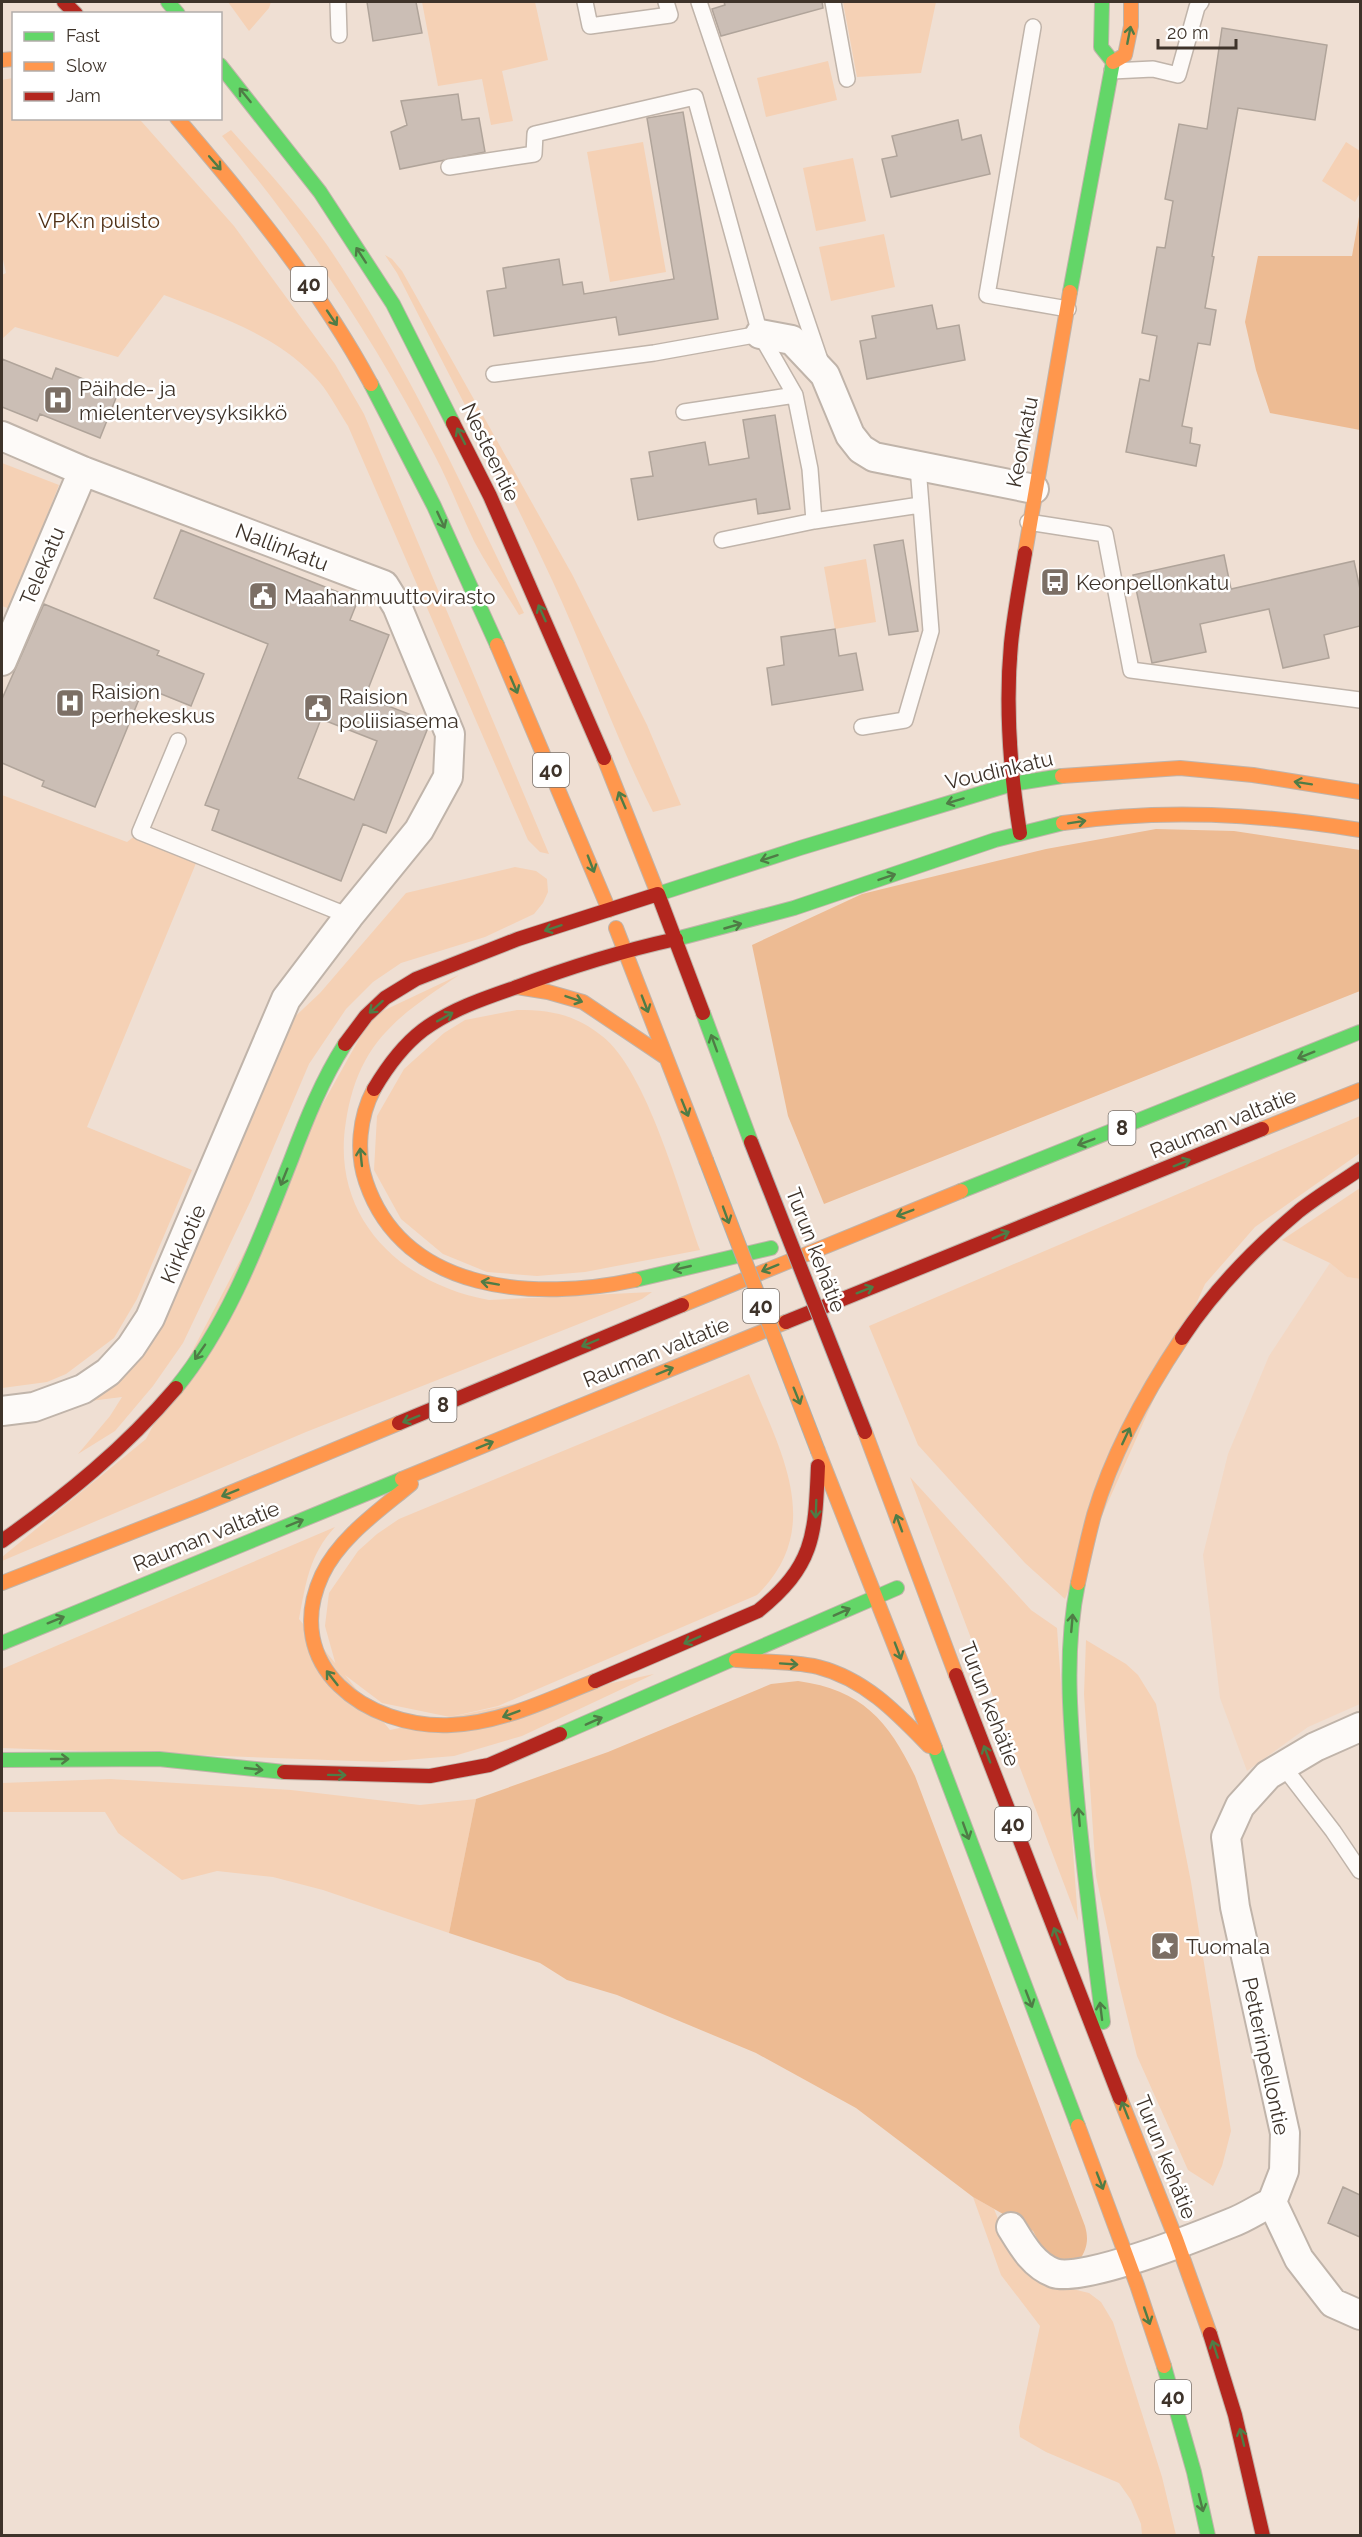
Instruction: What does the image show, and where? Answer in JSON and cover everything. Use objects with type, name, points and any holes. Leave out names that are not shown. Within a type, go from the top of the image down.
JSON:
[{"type":"main road","points":[[1102,2],[1101,46],[1112,66]]},
{"type":"main road","name":"Keonkatu","points":[[1020,833],[1012,784],[1008,732],[1011,644],[1028,522],[1112,66],[1125,55],[1131,26],[1131,2]]},
{"type":"main road","name":"Nesteentie","points":[[222,68],[320,192],[393,304],[490,496],[566,667],[658,894]]},
{"type":"main road","name":"40","points":[[179,120],[246,198],[289,255],[340,330],[416,467],[491,631],[609,910],[853,1545],[939,1756],[1008,1945],[1106,2198],[1182,2427],[1208,2535]]},
{"type":"main road","name":"Voudinkatu","points":[[2,1540],[69,1493],[127,1443],[167,1398],[205,1346],[224,1315],[258,1241],[330,1069],[363,1019],[398,989],[432,971],[498,946],[800,848],[1012,784],[1103,772],[1180,768],[1253,775],[1360,792]]},
{"type":"main road","points":[[883,1222],[626,1281],[555,1289],[485,1283],[450,1271],[416,1253],[402,1241],[380,1215],[365,1183],[360,1145],[362,1118],[376,1081],[429,1027],[444,1017],[517,987],[624,950],[724,928],[832,897],[1020,833],[1089,820],[1157,814],[1251,814],[1360,830]]},
{"type":"main road","name":"Turun kehätie","points":[[658,894],[751,1142],[865,1432],[1108,2069],[1195,2287],[1234,2404],[1263,2535]]},
{"type":"main road","points":[[517,987],[571,997],[583,1002],[665,1057]]},
{"type":"main road","name":"Rauman valtatie","points":[[2,1583],[201,1505],[883,1222],[1360,1032]]},
{"type":"main road","name":"Rauman valtatie","points":[[2,1642],[1360,1090]]},
{"type":"main road","points":[[1108,2069],[1079,1820],[1069,1659],[1075,1592],[1088,1538],[1107,1477],[1134,1419],[1166,1359],[1209,1299],[1260,1244],[1328,1188],[1360,1169]]},
{"type":"main road","points":[[431,1467],[348,1539],[332,1556],[319,1580],[314,1596],[311,1626],[317,1654],[323,1665],[352,1700],[384,1716],[428,1724],[464,1724],[504,1717],[621,1671],[758,1611],[777,1597],[800,1570],[814,1535],[818,1451]]},
{"type":"main road","points":[[2,1760],[159,1759],[304,1774],[430,1776],[502,1762],[919,1578]]},
{"type":"main road","points":[[731,1660],[820,1667],[853,1680],[886,1702],[939,1756]]},
{"type":"street","points":[[760,334],[792,340],[825,375],[850,435],[861,449],[874,458],[1034,489]]},
{"type":"street","name":"Nallinkatu","points":[[2,436],[83,471],[384,585],[397,606],[450,734],[448,777],[419,830],[349,916],[286,999]]},
{"type":"street","name":"Telekatu","points":[[2,661],[83,471]]},
{"type":"street","name":"Kirkkotie","points":[[2,1412],[34,1407],[83,1389],[108,1372],[131,1347],[150,1318],[286,999]]},
{"type":"street","name":"Petterinpellontie","points":[[1272,2202],[1284,2171],[1285,2133],[1235,1907],[1226,1837],[1240,1806],[1268,1775],[1315,1747],[1360,1726]]},
{"type":"street","points":[[1011,2227],[1026,2252],[1037,2263],[1056,2274],[1080,2273],[1128,2261],[1233,2223],[1272,2202],[1299,2259],[1333,2303],[1360,2315]]},
{"type":"lane","points":[[338,2],[339,35]]},
{"type":"lane","points":[[585,2],[590,26],[670,15],[666,2]]},
{"type":"lane","points":[[699,2],[825,375]]},
{"type":"lane","points":[[833,2],[847,80]]},
{"type":"lane","points":[[1112,66],[1153,69],[1178,75],[1197,7],[1201,2]]},
{"type":"lane","points":[[1033,27],[987,295],[1068,309]]},
{"type":"lane","points":[[449,167],[534,154],[535,134],[695,97],[760,334],[795,395],[810,469],[814,521]]},
{"type":"lane","points":[[494,374],[654,353],[760,334]]},
{"type":"lane","points":[[684,412],[795,395]]},
{"type":"lane","points":[[862,727],[905,720],[931,632],[918,467]]},
{"type":"lane","points":[[722,540],[814,521],[920,505]]},
{"type":"lane","points":[[1028,522],[1105,534],[1131,670],[1360,700]]},
{"type":"lane","points":[[178,741],[140,832],[349,916]]},
{"type":"lane","points":[[1283,1766],[1333,1831],[1360,1871]]},
{"type":"shaded area","points":[[1360,211],[1360,430],[1270,413],[1256,370],[1245,322],[1258,256],[1352,256]]},
{"type":"shaded area","points":[[1156,829],[1234,831],[1360,850],[1360,991],[824,1204],[788,1116],[752,945],[862,894],[1046,849]]},
{"type":"shaded area","points":[[1330,1263],[1347,1277],[1360,1279],[1360,1704],[1308,1727],[1247,1771],[1220,1698],[1203,1555],[1228,1454],[1269,1356]]},
{"type":"shaded area","points":[[798,1681],[820,1685],[839,1692],[856,1700],[870,1711],[894,1739],[915,1776],[1085,2226],[1086,2244],[1079,2261],[1063,2263],[1043,2250],[1033,2231],[973,2197],[856,2108],[756,2053],[617,1995],[567,1980],[540,1963],[449,1933],[476,1799],[608,1752],[771,1684]]},
{"type":"green space","points":[[228,2],[271,2],[269,8],[249,31]]},
{"type":"green space","points":[[422,2],[535,2],[548,60],[502,71],[513,121],[491,125],[482,79],[438,86]]},
{"type":"green space","points":[[843,2],[936,2],[921,73],[857,77]]},
{"type":"green space","points":[[828,61],[837,100],[766,117],[757,78]]},
{"type":"green space","name":"VPK:n puisto","points":[[12,78],[12,120],[140,120],[234,226],[335,364],[364,414],[549,854],[540,852],[528,840],[348,426],[324,387],[314,376],[281,348],[263,337],[224,318],[164,295],[118,357],[15,327],[2,339],[2,275],[6,273],[2,255],[2,80]]},
{"type":"green space","points":[[231,130],[304,215],[356,289],[408,379],[524,613],[519,615],[479,550],[434,454],[363,329],[310,249],[222,136]]},
{"type":"green space","points":[[643,142],[666,272],[610,282],[587,152]]},
{"type":"green space","points":[[1346,142],[1360,151],[1360,193],[1355,202],[1322,181]]},
{"type":"green space","points":[[853,158],[866,221],[816,231],[803,168]]},
{"type":"green space","points":[[884,234],[895,287],[831,301],[819,247]]},
{"type":"green space","points":[[385,255],[392,259],[402,271],[573,576],[647,725],[681,805],[653,812],[626,755],[535,543],[397,273]]},
{"type":"green space","points":[[2,463],[59,485],[10,609],[2,606]]},
{"type":"green space","points":[[866,559],[876,622],[835,629],[824,567]]},
{"type":"green space","points":[[2,795],[127,842],[140,832],[199,856],[87,1127],[192,1170],[137,1299],[114,1338],[66,1374],[47,1382],[2,1388]]},
{"type":"green space","points":[[515,867],[536,871],[547,879],[548,892],[534,914],[485,937],[401,963],[373,982],[346,1009],[309,1064],[251,1200],[183,1343],[153,1386],[115,1431],[78,1454],[110,1416],[122,1397],[82,1402],[120,1380],[139,1357],[286,1025],[320,993],[406,893]]},
{"type":"green space","points":[[459,975],[419,1002],[395,1023],[374,1047],[358,1075],[347,1113],[344,1156],[349,1187],[361,1216],[378,1241],[400,1262],[427,1279],[457,1292],[489,1300],[652,1292],[642,1299],[306,1432],[2,1561],[2,1557],[146,1439],[317,1114],[372,1016]]},
{"type":"green space","points":[[517,1010],[551,1012],[572,1018],[602,1036],[618,1053],[648,1105],[700,1250],[585,1272],[537,1276],[487,1272],[443,1254],[401,1219],[374,1170],[377,1116],[404,1069],[444,1033],[465,1020]]},
{"type":"green space","points":[[1360,1116],[1360,1153],[1255,1227],[1205,1284],[1065,1599],[1025,1563],[918,1445],[869,1326]]},
{"type":"green space","points":[[1360,1188],[1360,1279],[1347,1277],[1330,1263],[1282,1240]]},
{"type":"green space","points":[[749,1374],[783,1459],[790,1487],[793,1515],[790,1542],[778,1569],[757,1595],[498,1706],[450,1717],[382,1703],[337,1669],[325,1626],[329,1593],[358,1551],[377,1534],[399,1519]]},
{"type":"green space","points":[[910,1477],[1031,1610],[1057,1628],[1078,1921]]},
{"type":"green space","points":[[335,1527],[319,1548],[314,1559],[299,1619],[390,1730],[654,1674],[522,1736],[454,1756],[382,1762],[2,1748],[2,1669]]},
{"type":"green space","points":[[1086,1640],[1126,1664],[1138,1675],[1156,1704],[1191,1882],[1231,2131],[1222,2166],[1213,2186],[1188,2170],[1137,2056],[1119,1984],[1096,1876],[1084,1694]]},
{"type":"green space","points":[[110,1779],[291,1790],[420,1805],[476,1799],[449,1933],[323,1890],[273,1877],[217,1871],[182,1880],[118,1833],[105,1812],[2,1812],[2,1783]]},
{"type":"green space","points":[[973,2197],[994,2209],[1006,2238],[1052,2284],[1089,2293],[1101,2302],[1113,2322],[1162,2477],[1176,2535],[1142,2535],[1141,2524],[1131,2500],[1119,2483],[1046,2452],[1020,2437],[1019,2427],[1040,2326],[1001,2275]]},
{"type":"building","points":[[367,2],[416,2],[422,33],[373,41]]},
{"type":"building","points":[[724,2],[822,2],[823,8],[721,36],[712,9],[725,5]]},
{"type":"building","points":[[1222,28],[1327,45],[1315,120],[1238,108],[1205,308],[1216,310],[1210,345],[1198,343],[1182,426],[1192,428],[1190,443],[1200,445],[1196,466],[1126,452],[1140,379],[1149,381],[1157,336],[1142,333],[1157,247],[1165,248],[1173,201],[1165,199],[1179,124],[1207,129]]},
{"type":"building","points":[[458,94],[462,120],[479,118],[485,152],[400,169],[391,132],[407,125],[401,101]]},
{"type":"building","points":[[683,112],[718,319],[619,335],[616,317],[494,336],[487,291],[506,288],[503,268],[559,259],[563,285],[582,282],[584,294],[674,279],[647,118]]},
{"type":"building","points":[[958,120],[962,140],[981,135],[990,174],[891,197],[882,159],[897,156],[892,136]]},
{"type":"building","points":[[932,305],[937,329],[959,325],[965,360],[867,379],[860,341],[876,338],[872,316]]},
{"type":"building","name":"Päihde- ja mielenterveysyksikkö","points":[[2,359],[52,379],[56,368],[118,393],[100,438],[40,414],[37,421],[2,407]]},
{"type":"building","points":[[775,415],[790,509],[758,514],[756,499],[638,520],[631,479],[653,476],[649,452],[705,442],[709,465],[749,458],[743,420]]},
{"type":"building","name":"Raision poliisiasema","points":[[181,530],[358,600],[350,620],[389,635],[365,697],[427,721],[429,725],[386,833],[363,824],[341,881],[212,830],[219,810],[205,805],[268,644],[154,598]],"holes":[[[321,719],[377,741],[354,800],[298,778]]]},
{"type":"building","points":[[903,540],[918,631],[889,635],[874,545]]},
{"type":"building","points":[[1224,555],[1231,589],[1354,561],[1360,589],[1360,626],[1324,635],[1329,658],[1283,668],[1269,609],[1200,624],[1206,652],[1152,663],[1133,575]]},
{"type":"building","name":"Raision perhekeskus","points":[[44,604],[159,651],[157,655],[204,674],[191,706],[144,687],[95,807],[42,786],[44,781],[2,763],[2,699]]},
{"type":"building","points":[[835,629],[839,656],[856,653],[863,690],[772,705],[767,668],[784,665],[781,637]]},
{"type":"building","points":[[1343,2187],[1360,2195],[1360,2237],[1328,2223]]},
{"type":"traffic: fast","points":[[168,2],[176,12]]},
{"type":"traffic: fast","points":[[1070,292],[1113,62],[1101,47],[1102,2]]},
{"type":"traffic: fast","points":[[222,68],[320,192],[393,304],[453,423]]},
{"type":"traffic: fast","points":[[371,384],[434,506],[497,645]]},
{"type":"traffic: fast","points":[[658,894],[1012,784],[1062,776]]},
{"type":"traffic: fast","points":[[676,939],[794,908],[995,840],[1063,823]]},
{"type":"traffic: fast","points":[[703,1013],[751,1142]]},
{"type":"traffic: fast","points":[[961,1191],[1360,1032]]},
{"type":"traffic: fast","points":[[176,1388],[212,1336],[228,1307],[255,1249],[315,1100],[345,1044]]},
{"type":"traffic: fast","points":[[635,1280],[771,1248]]},
{"type":"traffic: fast","points":[[2,1643],[402,1479]]},
{"type":"traffic: fast","points":[[1078,1583],[1071,1634],[1070,1710],[1082,1846],[1103,2022]]},
{"type":"traffic: fast","points":[[560,1734],[897,1588]]},
{"type":"traffic: fast","points":[[935,1748],[1078,2126]]},
{"type":"traffic: fast","points":[[2,1760],[159,1759],[284,1772]]},
{"type":"traffic: fast","points":[[1164,2366],[1194,2472],[1208,2536]]},
{"type":"traffic: slow","points":[[1113,62],[1125,55],[1131,26],[1131,2]]},
{"type":"traffic: slow","points":[[2,60],[12,59]]},
{"type":"traffic: slow","points":[[179,120],[281,246],[328,313],[371,384]]},
{"type":"traffic: slow","points":[[1025,553],[1070,292]]},
{"type":"traffic: slow","points":[[497,645],[609,910]]},
{"type":"traffic: slow","points":[[604,758],[658,894]]},
{"type":"traffic: slow","points":[[1062,776],[1180,768],[1253,775],[1360,792]]},
{"type":"traffic: slow","points":[[1063,823],[1100,818],[1175,814],[1285,820],[1360,830]]},
{"type":"traffic: slow","points":[[616,928],[706,1160]]},
{"type":"traffic: slow","points":[[517,987],[548,992],[583,1002],[665,1057]]},
{"type":"traffic: slow","points":[[374,1089],[362,1123],[360,1147],[363,1171],[384,1219],[410,1248],[442,1268],[478,1281],[517,1288],[557,1289],[635,1280]]},
{"type":"traffic: slow","points":[[1262,1129],[1360,1090]]},
{"type":"traffic: slow","points":[[706,1160],[818,1451]]},
{"type":"traffic: slow","points":[[682,1305],[961,1191]]},
{"type":"traffic: slow","points":[[402,1479],[786,1322]]},
{"type":"traffic: slow","points":[[1078,1583],[1094,1515],[1111,1468],[1143,1401],[1182,1338]]},
{"type":"traffic: slow","points":[[2,1583],[201,1505],[399,1423]]},
{"type":"traffic: slow","points":[[865,1432],[956,1675]]},
{"type":"traffic: slow","points":[[818,1451],[935,1748]]},
{"type":"traffic: slow","points":[[411,1484],[350,1536],[339,1548],[322,1575],[312,1608],[313,1637],[322,1664],[339,1686],[362,1703],[390,1716],[420,1723],[451,1725],[507,1715],[595,1681]]},
{"type":"traffic: slow","points":[[736,1660],[798,1664],[835,1672],[879,1699],[929,1746]]},
{"type":"traffic: slow","points":[[1120,2098],[1176,2239],[1210,2334]]},
{"type":"traffic: slow","points":[[1078,2126],[1137,2285],[1164,2366]]},
{"type":"traffic: jam","points":[[64,2],[74,12]]},
{"type":"traffic: jam","points":[[453,423],[490,496],[604,758]]},
{"type":"traffic: jam","points":[[1020,833],[1011,762],[1008,692],[1012,633],[1025,553]]},
{"type":"traffic: jam","points":[[345,1044],[366,1016],[385,998],[416,979],[518,939],[658,894],[703,1013]]},
{"type":"traffic: jam","points":[[374,1089],[408,1043],[433,1023],[455,1011],[490,996],[574,967],[676,939]]},
{"type":"traffic: jam","points":[[786,1322],[1262,1129]]},
{"type":"traffic: jam","points":[[751,1142],[865,1432]]},
{"type":"traffic: jam","points":[[1182,1338],[1221,1286],[1267,1240],[1306,1205],[1360,1169]]},
{"type":"traffic: jam","points":[[399,1423],[682,1305]]},
{"type":"traffic: jam","points":[[2,1541],[94,1470],[136,1431],[176,1388]]},
{"type":"traffic: jam","points":[[595,1681],[758,1611],[777,1594],[791,1579],[808,1547],[813,1530],[818,1466]]},
{"type":"traffic: jam","points":[[956,1675],[1120,2098]]},
{"type":"traffic: jam","points":[[284,1772],[430,1776],[489,1765],[560,1734]]},
{"type":"traffic: jam","points":[[1210,2334],[1235,2415],[1263,2536]]},
{"type":"place","name":"Päihde- ja mielenterveysyksikkö","points":[[58,400]]},
{"type":"place","name":"Keonpellonkatu","points":[[1055,582]]},
{"type":"place","name":"Maahanmuuttovirasto","points":[[263,596]]},
{"type":"place","name":"Raision perhekeskus","points":[[70,703]]},
{"type":"place","name":"Raision poliisiasema","points":[[318,708]]},
{"type":"place","name":"Tuomala","points":[[1165,1946]]}]
